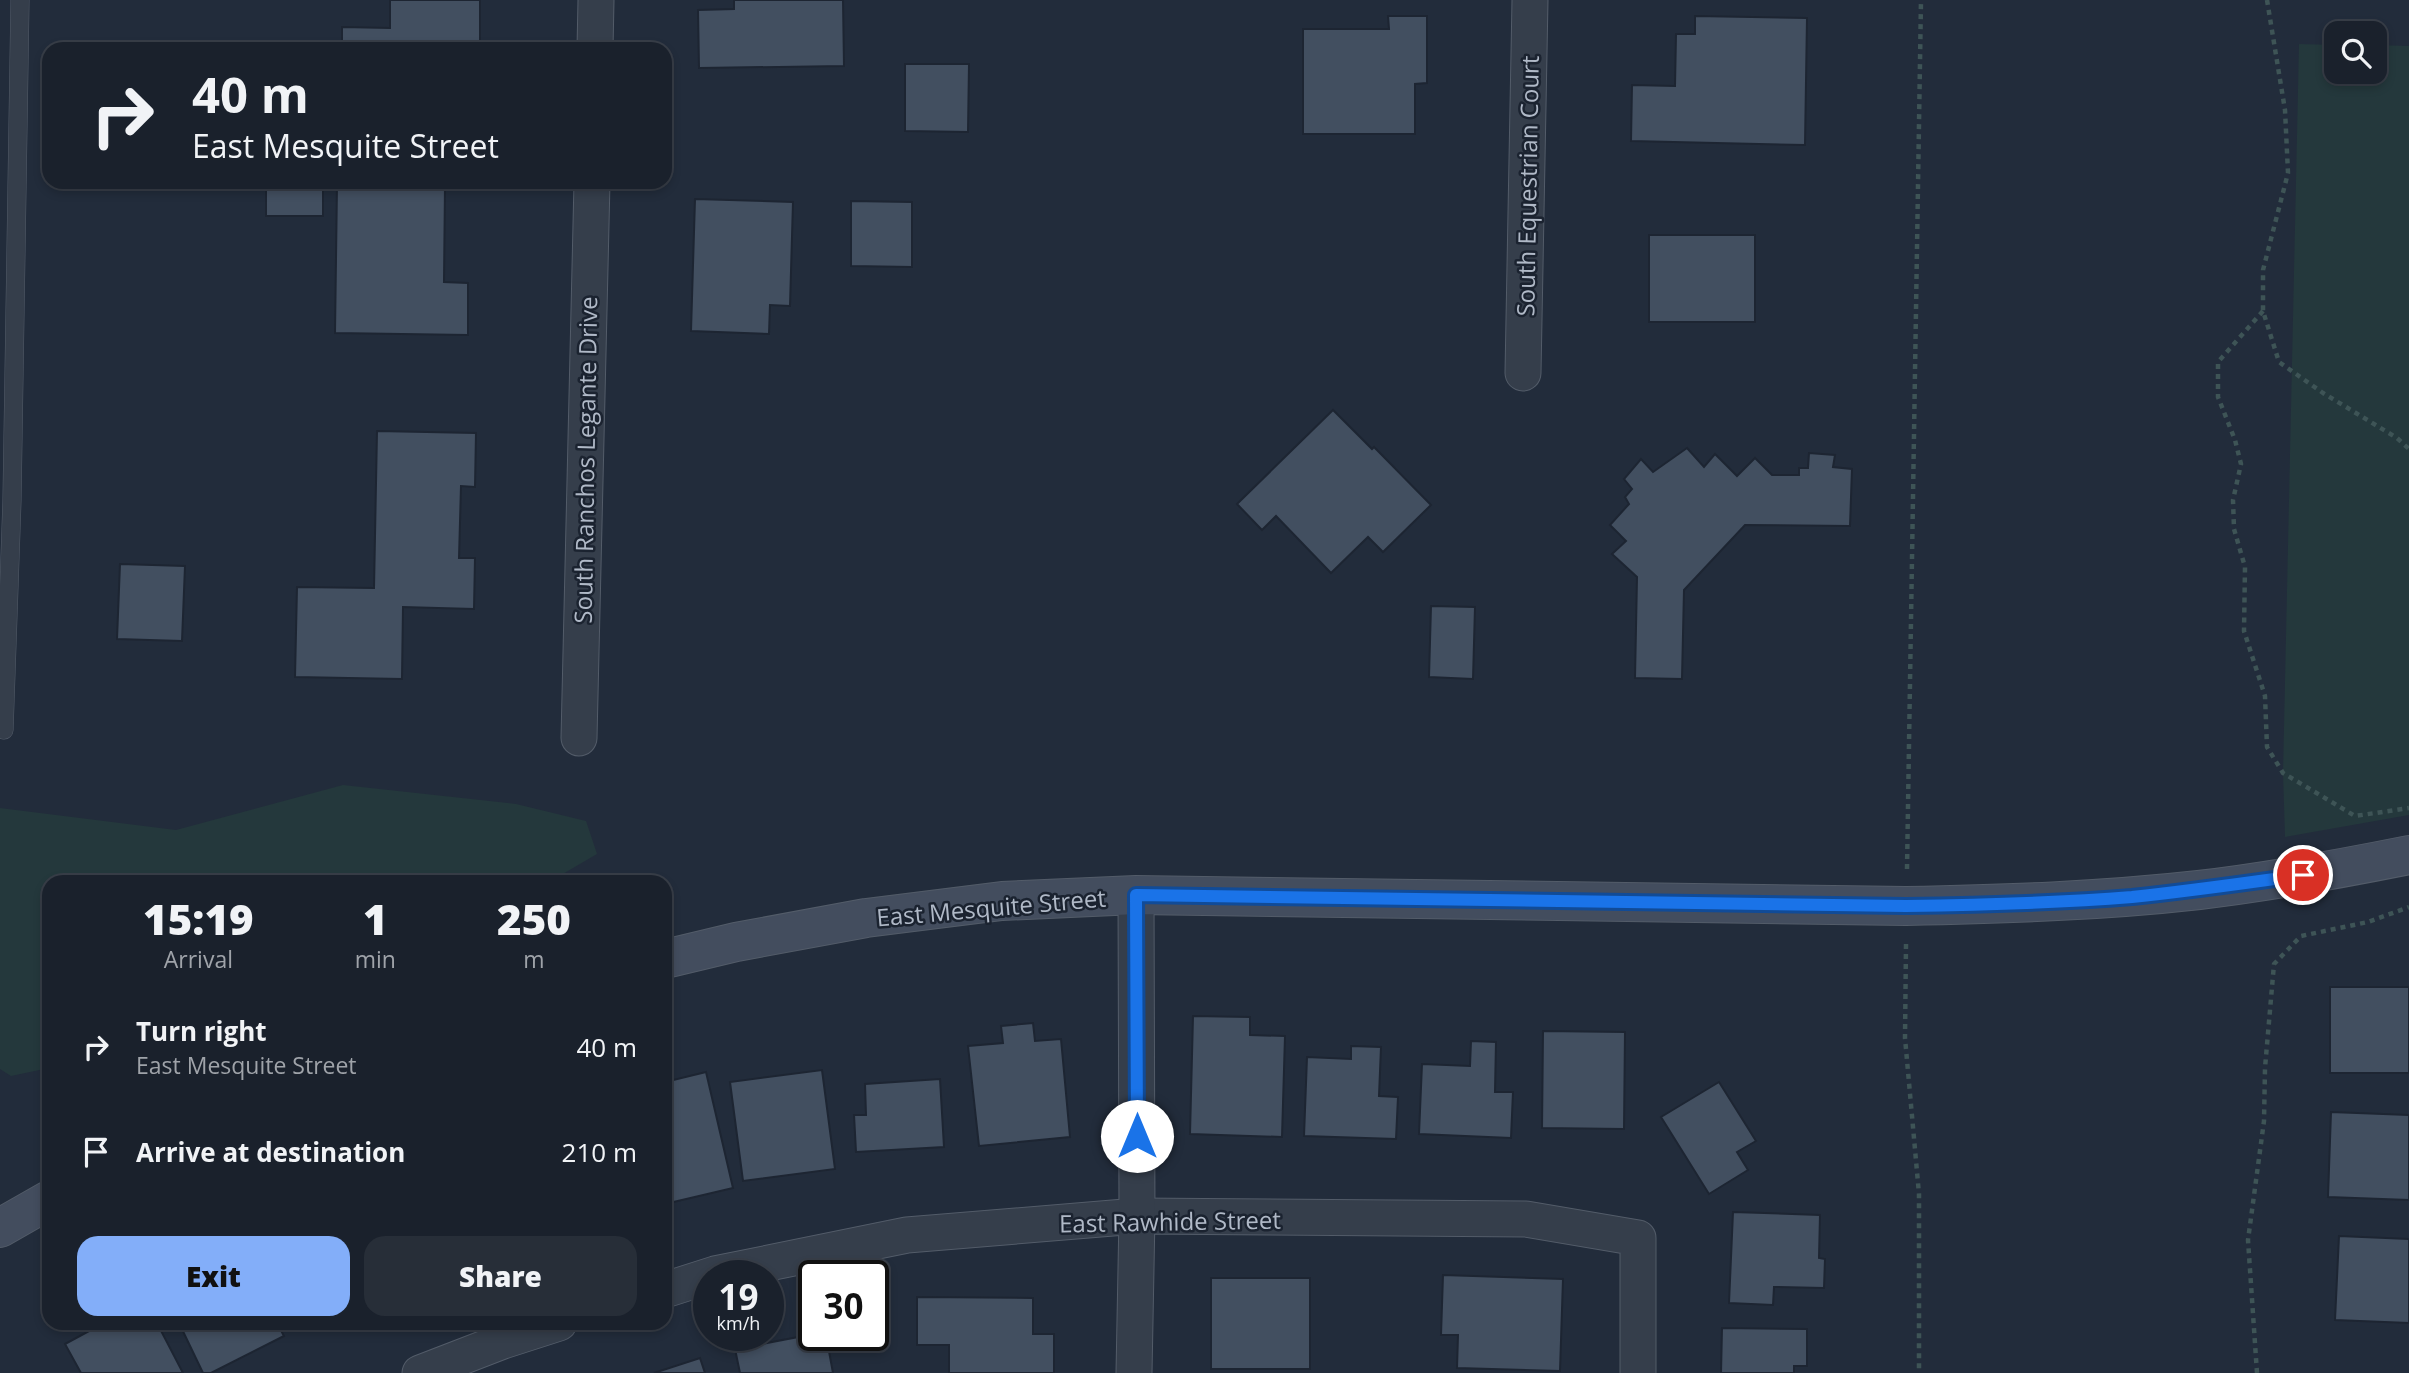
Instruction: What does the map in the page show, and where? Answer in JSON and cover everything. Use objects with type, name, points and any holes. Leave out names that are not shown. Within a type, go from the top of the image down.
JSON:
[{"type":"street","points":[[595,42],[596,0]]},
{"type":"street","name":"South Equestrian Court","points":[[1523,373],[1530,0]]},
{"type":"street","name":"South Ranchos Legante Drive","points":[[579,738],[592,189]]},
{"type":"street","name":"East Mesquite Street","points":[[672,957],[736,942],[866,918],[1002,901],[1136,895],[1906,906],[2020,904],[2189,891],[2329,871],[2409,855]]},
{"type":"street","points":[[1134,1373],[1137,1216],[1136,895]]},
{"type":"street","points":[[0,1228],[42,1204]]},
{"type":"street","name":"East Rawhide Street","points":[[672,1288],[715,1274],[907,1235],[1137,1216],[1526,1219],[1638,1238],[1637,1373]]},
{"type":"street","points":[[421,1373],[537,1330]]},
{"type":"lane","points":[[4,730],[12,486],[20,0]]},
{"type":"path","points":[[1919,1373],[1919,1194],[1905,1038],[1921,0]]},
{"type":"path","points":[[2267,0],[2285,110],[2288,173],[2263,270],[2263,312],[2279,362],[2323,393],[2397,438],[2409,449]]},
{"type":"path","points":[[2263,312],[2218,362],[2218,397],[2235,440],[2241,464],[2233,500],[2234,529],[2245,567],[2244,631],[2265,696],[2267,747],[2283,772],[2355,816],[2409,808]]},
{"type":"path","points":[[2257,1373],[2248,1240],[2264,1121],[2265,1069],[2274,964],[2301,936],[2368,922],[2409,907]]},
{"type":"green space","points":[[2299,44],[2324,45],[2324,84],[2387,84],[2387,45],[2409,46],[2409,815],[2285,837],[2283,773]]},
{"type":"green space","points":[[343,785],[516,804],[586,821],[597,854],[561,875],[42,875],[42,1069],[11,1076],[0,1069],[0,808],[176,830]]},
{"type":"building","points":[[390,0],[480,0],[480,42],[342,42],[342,27],[390,28]]},
{"type":"building","points":[[734,0],[843,0],[844,66],[699,68],[698,10],[734,9]]},
{"type":"building","points":[[1388,16],[1427,16],[1427,83],[1415,84],[1415,134],[1303,134],[1303,29],[1389,29]]},
{"type":"building","points":[[1695,16],[1807,18],[1805,145],[1631,141],[1632,85],[1675,86],[1676,34],[1695,34]]},
{"type":"building","points":[[905,64],[969,64],[968,132],[905,131]]},
{"type":"building","points":[[266,189],[323,189],[323,216],[266,216]]},
{"type":"building","points":[[337,189],[445,189],[444,282],[468,283],[468,335],[335,333]]},
{"type":"building","points":[[695,199],[793,202],[790,306],[770,305],[769,334],[691,331]]},
{"type":"building","points":[[851,201],[912,202],[912,267],[851,266]]},
{"type":"building","points":[[1649,235],[1755,235],[1755,322],[1649,322]]},
{"type":"building","points":[[1333,410],[1431,505],[1383,552],[1368,537],[1331,573],[1276,516],[1262,530],[1237,504]]},
{"type":"building","points":[[377,431],[476,433],[475,487],[461,486],[459,558],[475,558],[474,609],[403,607],[402,679],[295,677],[297,587],[374,588]]},
{"type":"building","points":[[1687,448],[1704,467],[1715,454],[1737,476],[1755,458],[1772,475],[1799,475],[1799,468],[1808,468],[1809,453],[1835,455],[1833,467],[1852,469],[1850,526],[1745,525],[1684,590],[1682,679],[1635,678],[1637,577],[1612,554],[1626,541],[1610,525],[1629,504],[1625,497],[1632,489],[1624,479],[1641,459],[1653,472]]},
{"type":"building","points":[[120,564],[185,566],[182,641],[117,639]]},
{"type":"building","points":[[1431,606],[1475,607],[1473,679],[1429,677]]},
{"type":"building","points":[[2330,987],[2409,987],[2409,1073],[2330,1073]]},
{"type":"building","points":[[1193,1016],[1250,1017],[1250,1035],[1285,1036],[1282,1137],[1190,1134]]},
{"type":"building","points":[[1033,1023],[1035,1041],[1061,1039],[1070,1137],[979,1146],[968,1046],[1003,1043],[1001,1026]]},
{"type":"building","points":[[1543,1031],[1625,1032],[1624,1129],[1542,1128]]},
{"type":"building","points":[[1471,1041],[1496,1042],[1495,1092],[1513,1092],[1511,1138],[1419,1134],[1422,1064],[1470,1066]]},
{"type":"building","points":[[1351,1046],[1381,1047],[1379,1096],[1398,1097],[1396,1139],[1304,1136],[1307,1057],[1351,1059]]},
{"type":"building","points":[[822,1070],[835,1169],[743,1181],[730,1082]]},
{"type":"building","points":[[706,1072],[733,1188],[672,1202],[672,1080]]},
{"type":"building","points":[[940,1079],[944,1147],[856,1152],[854,1115],[866,1115],[865,1084]]},
{"type":"building","points":[[1719,1082],[1756,1141],[1737,1152],[1748,1170],[1709,1194],[1661,1117]]},
{"type":"building","points":[[2331,1112],[2409,1115],[2409,1200],[2328,1197]]},
{"type":"building","points":[[1733,1212],[1820,1215],[1819,1258],[1825,1259],[1824,1288],[1774,1287],[1773,1305],[1729,1303]]},
{"type":"building","points":[[2339,1236],[2409,1239],[2409,1323],[2335,1320]]},
{"type":"building","points":[[1443,1275],[1563,1279],[1560,1371],[1457,1368],[1458,1335],[1441,1335]]},
{"type":"building","points":[[1211,1278],[1310,1278],[1310,1369],[1211,1369]]},
{"type":"building","points":[[917,1297],[1033,1298],[1033,1334],[1054,1334],[1054,1373],[949,1373],[949,1345],[917,1345]]},
{"type":"building","points":[[1722,1328],[1807,1329],[1807,1366],[1794,1366],[1794,1373],[1721,1373]]},
{"type":"building","points":[[91,1330],[161,1330],[183,1373],[81,1373],[65,1344]]},
{"type":"building","points":[[182,1330],[281,1330],[284,1336],[211,1373],[203,1373]]},
{"type":"building","points":[[798,1337],[798,1351],[829,1351],[833,1373],[740,1373],[735,1351],[784,1351],[784,1340]]},
{"type":"building","points":[[700,1358],[705,1373],[654,1373]]},
{"type":"route","points":[[1137,1136],[1136,895],[1997,905],[2130,897],[2303,875]]}]
